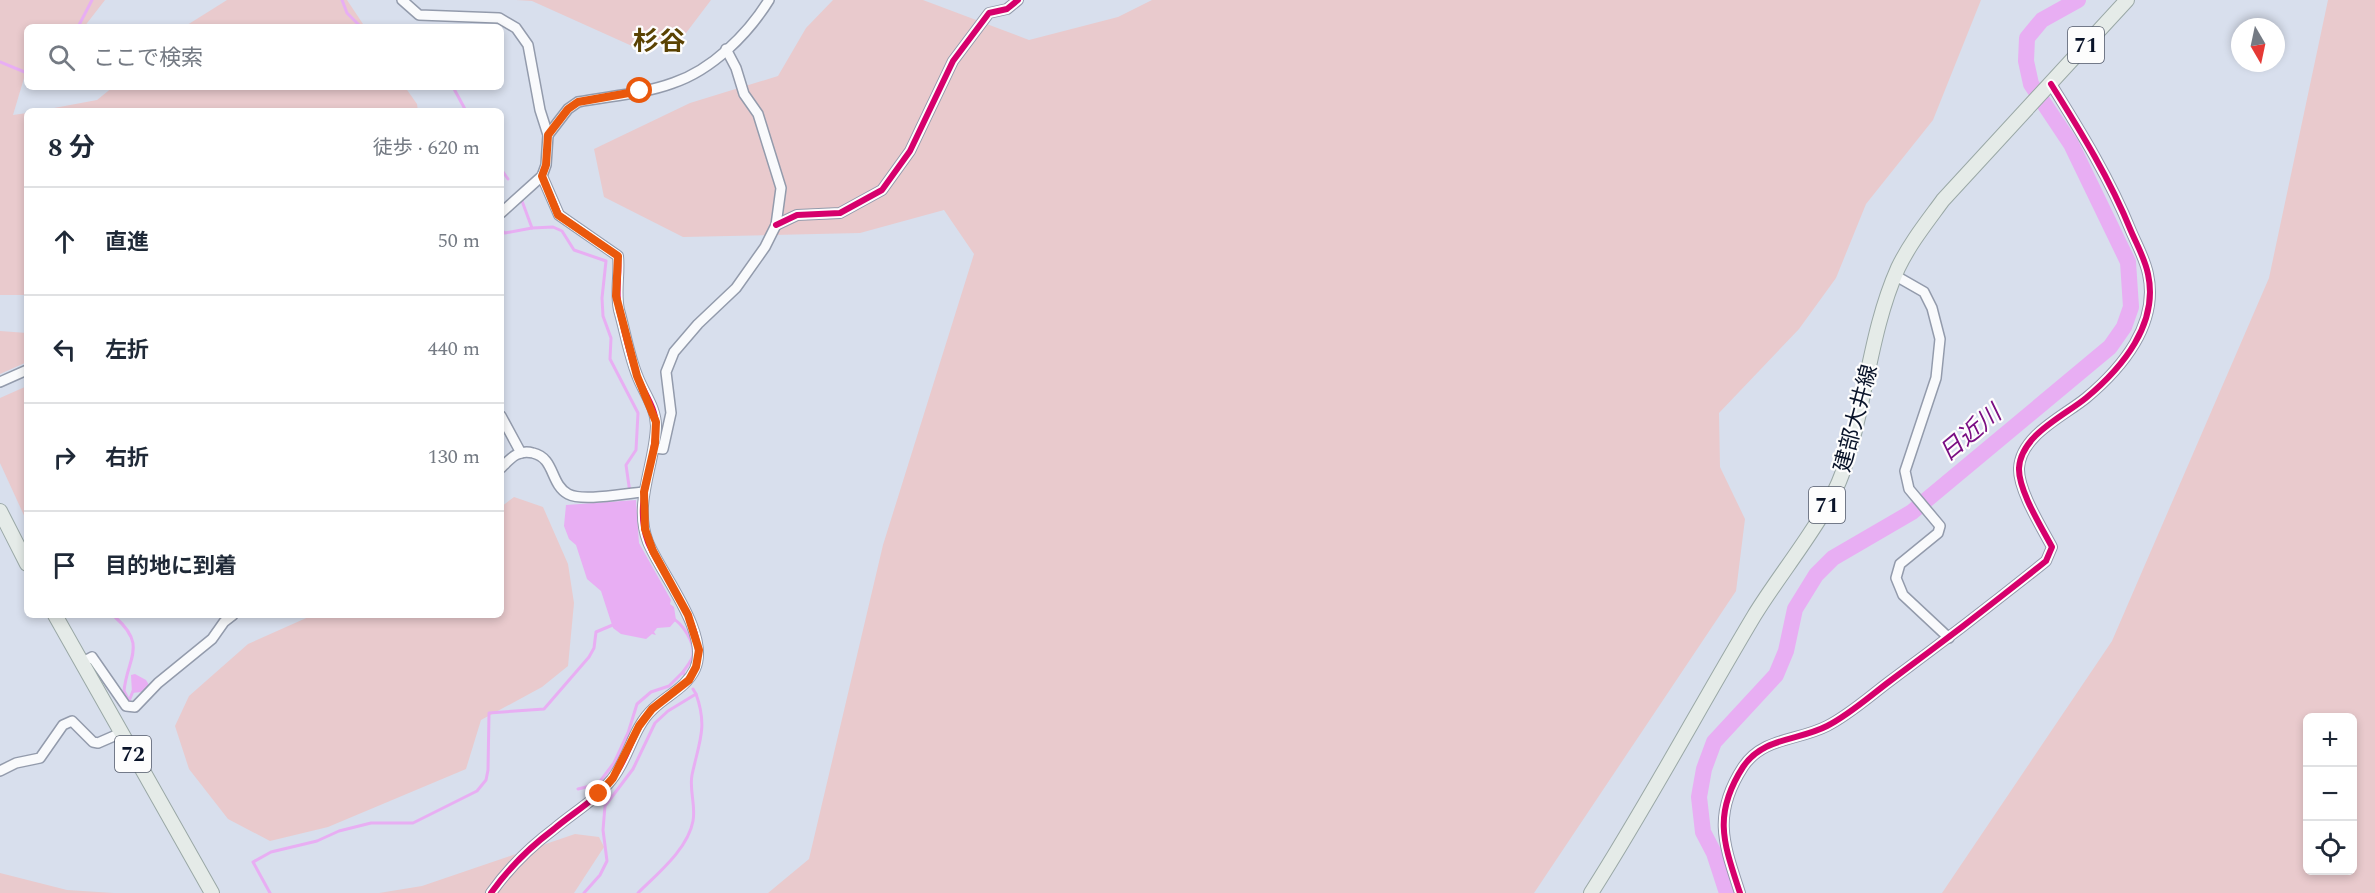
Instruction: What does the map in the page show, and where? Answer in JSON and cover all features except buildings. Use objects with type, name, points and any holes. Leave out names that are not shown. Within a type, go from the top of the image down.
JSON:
[{"type":"main road","name":"建部大井線","points":[[1591,893],[1642,813],[1755,615],[1829,502],[1838,483],[1882,314],[1896,276],[1917,236],[1943,200],[2127,0]]},
{"type":"main road","points":[[0,511],[24,558]]},
{"type":"main road","name":"72","points":[[56,618],[212,893]]},
{"type":"street","points":[[402,0],[420,15],[499,18],[516,28],[528,45],[540,110],[548,135],[546,165],[542,176],[504,210]]},
{"type":"street","points":[[548,135],[568,109],[578,102],[674,83],[691,75],[752,26],[769,0]]},
{"type":"street","points":[[776,225],[797,215],[840,213],[882,190],[910,151],[953,61],[989,13],[993,10],[1007,9],[1018,0]]},
{"type":"street","points":[[654,448],[663,449],[668,438],[671,412],[666,372],[674,352],[698,324],[736,288],[765,247],[776,225],[781,188],[758,114],[744,94],[736,68],[726,49]]},
{"type":"street","points":[[1740,893],[1724,842],[1722,822],[1725,806],[1743,767],[1754,754],[1770,743],[1828,726],[1949,638],[2046,561],[2052,547],[2020,478],[2022,457],[2027,445],[2039,433],[2087,398],[2116,370],[2137,339],[2148,307],[2148,274],[2123,211],[2099,161],[2049,87]]},
{"type":"street","points":[[491,893],[533,846],[599,794],[613,778],[639,726],[652,709],[689,680],[696,667],[699,650],[688,615],[648,541],[644,517],[644,492],[654,448],[656,422],[637,376],[616,296],[618,256],[558,215],[542,176]]},
{"type":"street","points":[[1896,276],[1924,292],[1932,308],[1940,339],[1936,378],[1905,471],[1909,489],[1938,521],[1938,533],[1900,564],[1896,578],[1904,595],[1949,638]]},
{"type":"street","points":[[0,382],[24,371]]},
{"type":"street","points":[[504,422],[521,453]]},
{"type":"street","points":[[504,465],[515,454],[542,455],[569,495],[582,497],[644,492]]},
{"type":"street","points":[[81,663],[93,657],[126,706],[135,707],[166,676],[212,639],[229,618]]},
{"type":"street","points":[[0,771],[16,763],[40,758],[63,725],[72,721],[93,742],[98,743],[121,733]]},
{"type":"shaded area","points":[[0,0],[105,0],[86,24],[24,24],[24,78],[13,115],[24,113],[24,295],[0,295]]},
{"type":"shaded area","points":[[227,0],[347,0],[363,24],[189,24]]},
{"type":"shaded area","points":[[516,0],[711,0],[686,33],[632,46],[532,1]]},
{"type":"shaded area","points":[[833,0],[923,0],[1029,40],[1118,17],[1152,0],[1981,0],[1933,120],[1866,204],[1836,278],[1799,329],[1719,413],[1720,467],[1745,519],[1736,591],[1534,893],[768,893],[809,859],[883,545],[974,254],[944,210],[860,233],[683,237],[604,197],[594,149],[690,103],[778,76],[806,28]]},
{"type":"shaded area","points":[[2328,0],[2375,0],[2375,893],[1942,893],[2112,641],[2269,278]]},
{"type":"shaded area","points":[[109,90],[407,90],[418,108],[54,108],[97,100]]},
{"type":"shaded area","points":[[0,331],[24,333],[24,363],[0,374]]},
{"type":"shaded area","points":[[24,387],[24,515],[0,463],[0,398]]},
{"type":"shaded area","points":[[514,497],[543,507],[568,564],[574,603],[568,666],[542,687],[481,720],[466,769],[328,827],[270,841],[228,819],[189,769],[175,726],[189,696],[248,644],[306,618],[504,618],[504,505]]},
{"type":"shaded area","points":[[636,500],[639,543],[671,600],[670,604],[674,607],[676,620],[670,627],[657,628],[654,632],[656,635],[652,634],[646,639],[621,634],[613,628],[601,591],[587,579],[576,545],[569,539],[564,526],[566,505]]},
{"type":"shaded area","points":[[135,674],[146,680],[149,685],[141,692],[132,693],[131,675]]},
{"type":"shaded area","points":[[575,834],[599,837],[604,847],[574,893],[379,893],[422,886]]},
{"type":"shaded area","points":[[0,873],[67,890],[114,893],[0,893]]},
{"type":"waterway","points":[[80,24],[92,0]]},
{"type":"waterway","points":[[342,0],[347,13],[358,24]]},
{"type":"waterway","name":"日近川","points":[[1727,893],[1714,853],[1703,832],[1699,797],[1704,769],[1714,742],[1776,675],[1786,651],[1795,609],[1816,575],[1833,558],[1912,512],[2110,347],[2124,327],[2131,307],[2128,262],[2071,144],[2031,84],[2026,61],[2027,38],[2042,20],[2078,0]]},
{"type":"waterway","points":[[0,62],[24,72]]},
{"type":"waterway","points":[[455,90],[464,108]]},
{"type":"waterway","points":[[504,173],[508,179]]},
{"type":"waterway","points":[[522,201],[532,228],[553,227],[562,231],[574,250],[606,261],[602,298],[603,316],[611,338],[610,359],[638,413],[636,450],[626,465],[630,493]]},
{"type":"waterway","points":[[504,232],[532,228]]},
{"type":"waterway","points":[[116,618],[131,636],[133,644],[124,691],[129,701],[133,691]]},
{"type":"waterway","points":[[672,618],[684,628],[692,644],[692,657],[684,674]]},
{"type":"waterway","points":[[270,893],[253,862],[271,852],[317,841],[339,831],[371,823],[413,823],[477,791],[486,780],[488,770],[489,713],[544,709],[589,657],[594,648],[596,632],[615,624]]},
{"type":"waterway","points":[[578,789],[598,784],[614,763],[628,733],[637,704],[651,692],[669,686],[683,672]]},
{"type":"waterway","points":[[584,893],[600,875],[607,861],[603,830],[605,806],[633,769],[655,723],[668,711],[696,694],[693,689]]},
{"type":"waterway","points":[[638,893],[678,851],[693,821],[691,781],[702,725],[696,694]]},
{"type":"cycle path","points":[[776,225],[797,215],[840,213],[882,190],[910,151],[953,61],[989,13],[1007,9],[1018,0]]},
{"type":"cycle path","points":[[1740,893],[1729,859],[1724,815],[1733,784],[1743,767],[1760,750],[1816,731],[1843,716],[2046,561],[2052,547],[2022,487],[2019,468],[2022,456],[2035,436],[2086,398],[2112,373],[2135,344],[2143,327],[2150,292],[2143,257],[2104,174],[2051,84]]},
{"type":"cycle path","points":[[491,893],[528,851],[606,786],[618,771],[646,716],[687,681],[695,669],[698,655],[691,622],[654,555],[644,527],[644,498],[656,426],[652,406],[634,367],[619,310],[618,256],[559,215],[542,176]]},
{"type":"district","name":"杉谷","points":[[659,41]]},
{"type":"route","points":[[599,794],[613,778],[639,726],[652,709],[689,680],[696,667],[699,650],[688,615],[648,541],[645,529],[644,492],[655,444],[656,422],[650,401],[637,376],[616,296],[618,256],[558,215],[549,198],[542,176],[546,165],[548,135],[568,109],[578,102],[640,91]]}]
